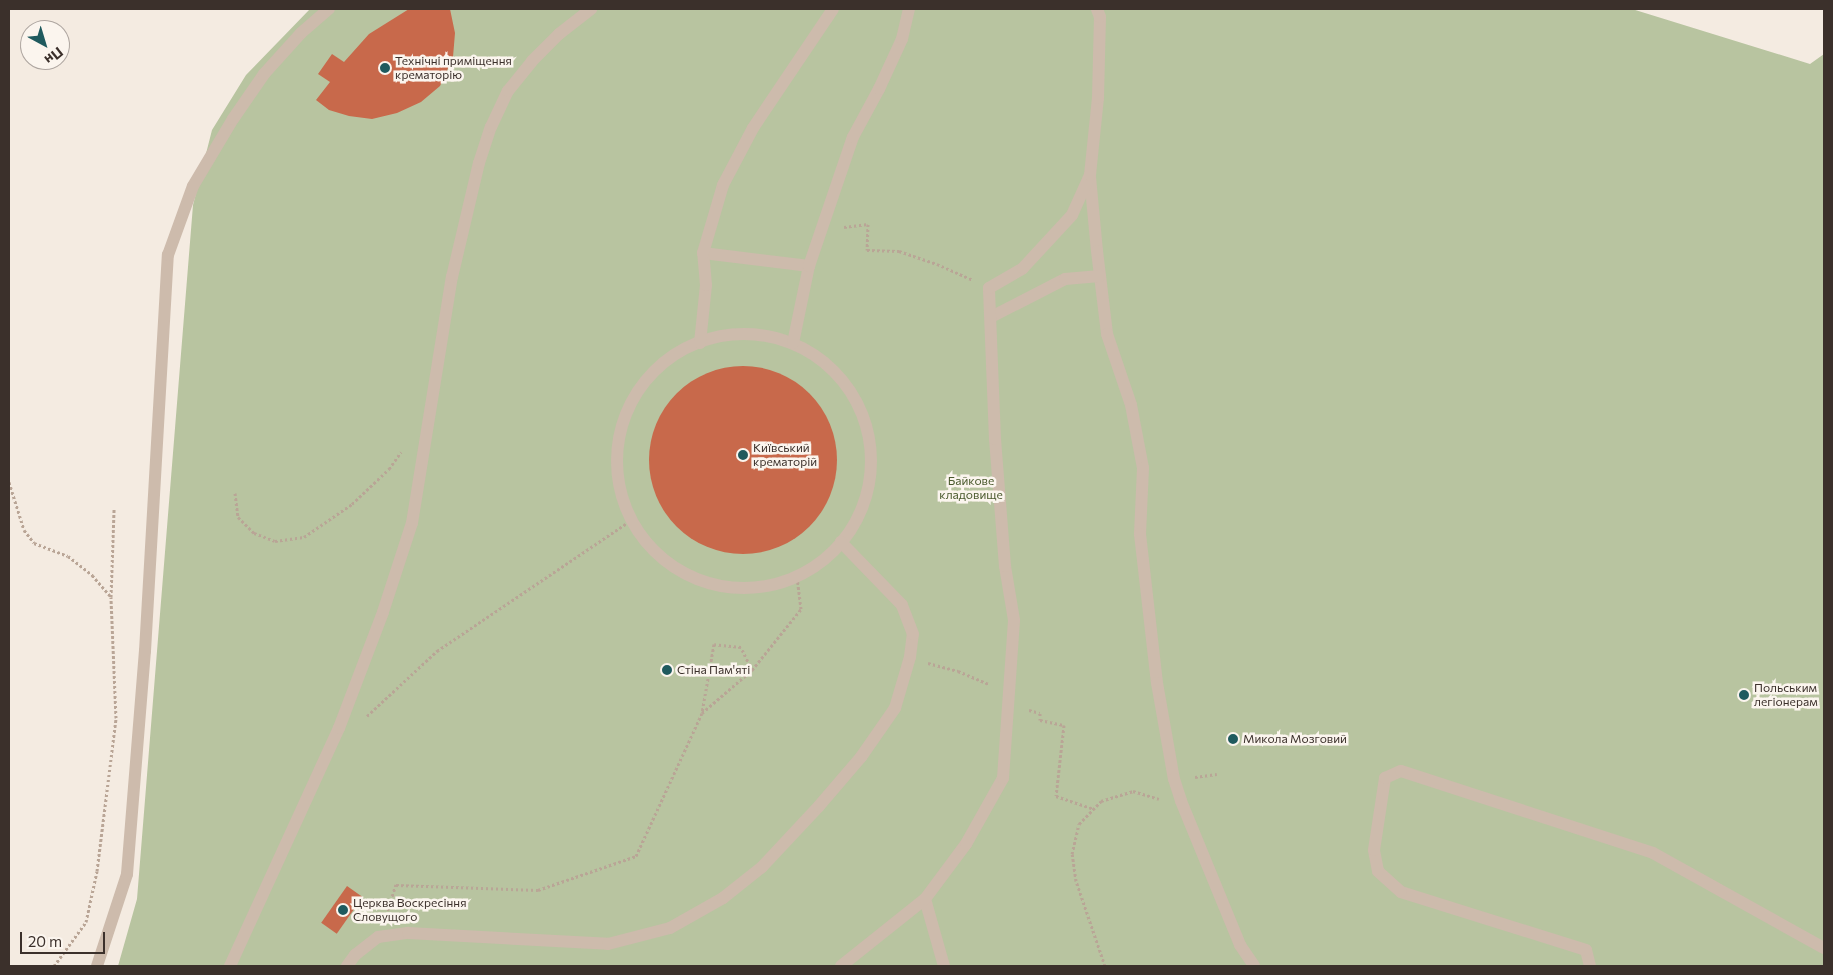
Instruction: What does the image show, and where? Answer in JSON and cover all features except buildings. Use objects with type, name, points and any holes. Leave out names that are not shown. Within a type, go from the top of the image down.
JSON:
[{"type":"lane","points":[[97,966],[127,874],[144,651],[168,255],[193,186],[233,119],[264,74],[301,33],[329,9]]},
{"type":"lane","points":[[230,966],[339,728],[383,612],[412,523],[452,277],[478,163],[491,127],[508,91],[532,60],[559,34],[591,9]]},
{"type":"lane","points":[[700,343],[706,285],[703,253],[723,185],[749,136],[833,9]]},
{"type":"lane","points":[[793,343],[809,266],[853,137],[879,90],[902,39],[909,9]]},
{"type":"lane","points":[[1097,9],[1100,17],[1098,98],[1090,175],[1107,334],[1131,404],[1143,468],[1140,534],[1157,682],[1174,779],[1181,801],[1240,944],[1254,966]]},
{"type":"lane","points":[[841,966],[925,899],[966,844],[1003,778],[1014,620],[1004,566],[995,439],[989,288],[1023,268],[1072,215],[1090,175]]},
{"type":"lane","points":[[703,253],[809,266]]},
{"type":"lane","points":[[991,317],[1065,279],[1100,276]]},
{"type":"lane","points":[[755,334],[793,343],[827,364],[853,394],[868,430],[871,470],[862,508],[842,542],[821,562],[797,576],[760,587],[750,587],[721,586],[685,574],[654,551],[631,520],[618,483],[617,444],[628,407],[650,375],[680,350],[700,343],[716,336],[755,334]]},
{"type":"lane","points":[[347,966],[355,955],[378,937],[408,933],[608,944],[670,928],[723,898],[762,866],[819,806],[861,756],[895,708],[910,657],[913,634],[902,604],[842,542]]},
{"type":"lane","points":[[1590,966],[1586,950],[1400,892],[1378,871],[1374,850],[1385,778],[1402,771],[1652,853],[1824,948]]},
{"type":"lane","points":[[925,899],[944,966]]},
{"type":"path","points":[[842,228],[868,224],[867,250],[899,251],[963,276]]},
{"type":"path","points":[[235,493],[238,517],[254,533],[276,542],[304,537],[352,504],[389,469],[406,445]]},
{"type":"path","points":[[9,482],[24,530],[34,542],[68,556],[92,575],[111,597]]},
{"type":"path","points":[[54,966],[86,922],[97,871],[116,718],[111,597],[114,510]]},
{"type":"path","points":[[515,598],[631,520]]},
{"type":"path","points":[[702,714],[752,670],[801,609],[797,576]]},
{"type":"path","points":[[378,937],[396,885],[538,890],[636,856],[702,714],[714,644],[741,647],[752,670]]},
{"type":"path","points":[[938,666],[971,676]]},
{"type":"path","points":[[1029,710],[1040,713],[1040,720],[1064,725],[1056,796],[1093,809]]},
{"type":"path","points":[[1105,966],[1076,881],[1072,854],[1079,824],[1101,801],[1133,791],[1167,802]]},
{"type":"green space","name":"Байкове кладовище","points":[[310,9],[1632,9],[1810,64],[1824,54],[1824,966],[118,966],[137,899],[193,205],[212,130],[246,75]]},
{"type":"place","name":"Технічні приміщення крематорію","points":[[385,68]]},
{"type":"place","name":"Київський крематорій","points":[[743,455]]},
{"type":"place","name":"Стіна Пам'яті","points":[[667,670]]},
{"type":"place","name":"Польським легіонерам","points":[[1744,695]]},
{"type":"place","name":"Микола Мозговий","points":[[1233,739]]},
{"type":"place","name":"Церква Воскресіння Словущого","points":[[343,910]]}]
